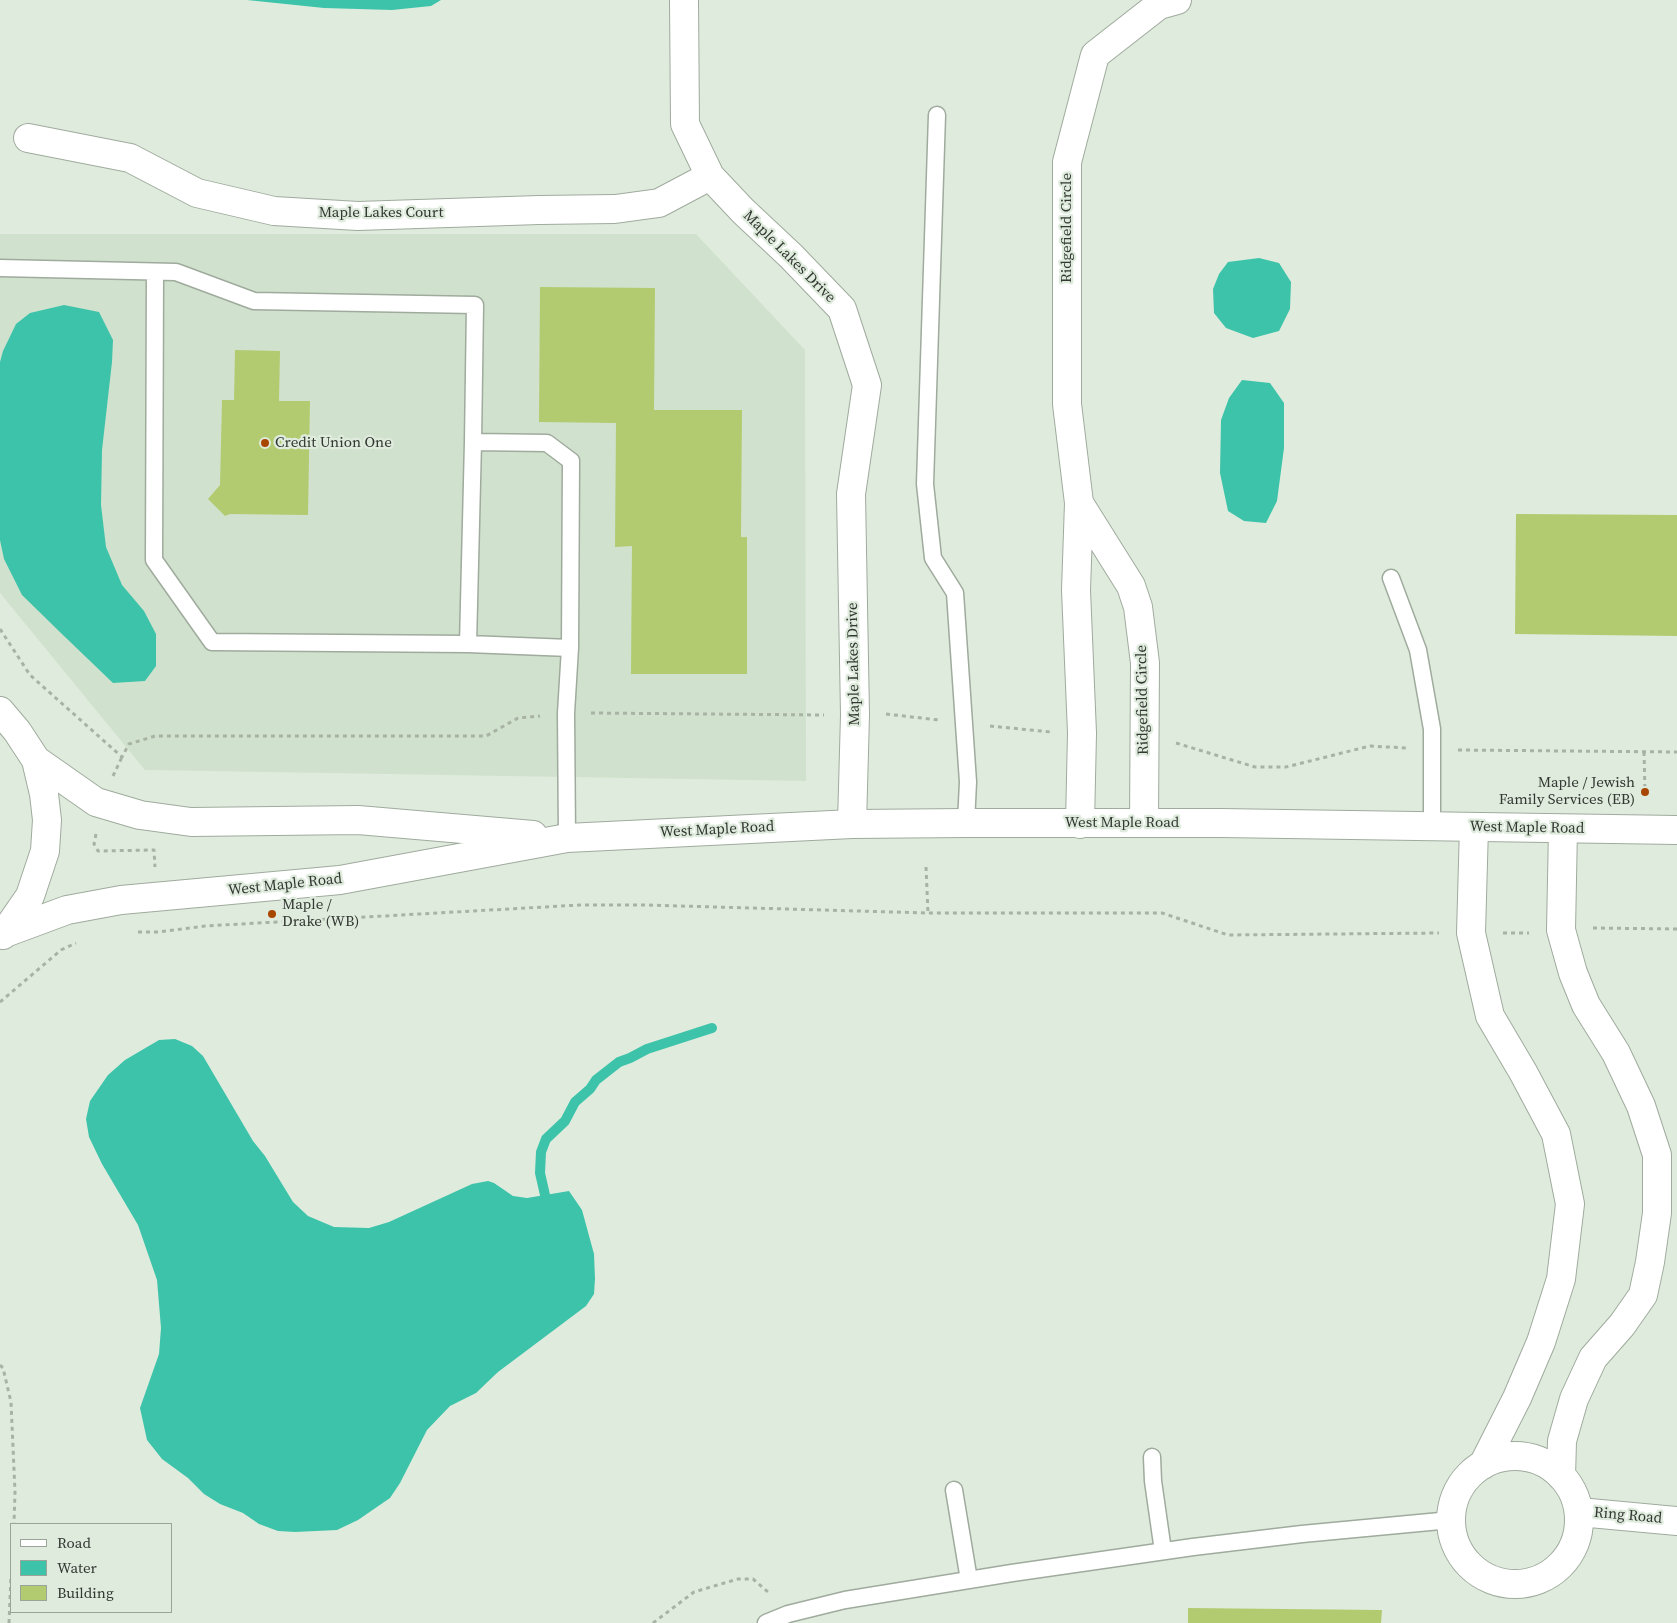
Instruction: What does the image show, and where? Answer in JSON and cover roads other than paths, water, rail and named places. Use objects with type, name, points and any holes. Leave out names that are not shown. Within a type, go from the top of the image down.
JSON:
[{"type":"street","name":"Maple Lakes Drive","points":[[684,0],[685,124],[710,176],[743,212],[792,256],[842,309],[867,385],[851,494],[855,715],[852,824]]},
{"type":"street","name":"Ridgefield Circle","points":[[1080,824],[1082,733],[1076,590],[1078,503],[1067,404],[1067,162],[1095,55],[1163,2]]},
{"type":"street","name":"Maple Lakes Court","points":[[28,138],[130,158],[197,193],[274,211],[348,216],[615,209],[659,203],[710,176]]},
{"type":"street","name":"Ridgefield Circle","points":[[1078,503],[1132,586],[1138,607],[1145,663],[1144,823]]},
{"type":"street","points":[[0,711],[17,731],[36,760],[44,794],[47,820],[45,851],[30,896],[2,936]]},
{"type":"street","name":"West Maple Road","points":[[36,760],[96,802],[140,815],[191,822],[358,820],[567,838]]},
{"type":"street","name":"West Maple Road","points":[[2,936],[67,910],[121,900],[340,880],[567,838],[852,824],[966,823],[1144,823],[1677,830]]},
{"type":"street","points":[[1474,827],[1471,933],[1490,1016],[1524,1072],[1556,1134],[1570,1204],[1561,1280],[1541,1342],[1517,1398],[1483,1465],[1465,1481],[1454,1499],[1451,1520],[1456,1544],[1464,1559],[1485,1577],[1512,1584],[1536,1581],[1556,1570],[1572,1551],[1579,1529],[1579,1512],[1568,1484],[1551,1467],[1530,1458],[1506,1457],[1483,1465]]},
{"type":"street","points":[[1561,1476],[1562,1441],[1574,1399],[1593,1358],[1622,1325],[1643,1294],[1650,1262],[1657,1203],[1657,1154],[1641,1106],[1616,1053],[1586,1005],[1573,973],[1561,930],[1562,829]]},
{"type":"street","name":"Ring Road","points":[[1579,1512],[1677,1521]]},
{"type":"lane","points":[[937,115],[925,484],[933,558],[955,593],[968,782],[966,823]]},
{"type":"lane","points":[[0,268],[176,272],[254,301],[475,305],[468,644]]},
{"type":"lane","points":[[155,272],[154,560],[212,642],[468,644],[570,648]]},
{"type":"lane","points":[[473,442],[547,443],[571,461],[570,648],[566,713],[567,838]]},
{"type":"lane","points":[[1391,578],[1418,650],[1432,729],[1432,826]]},
{"type":"lane","points":[[1152,1457],[1153,1481],[1163,1551]]},
{"type":"lane","points":[[954,1490],[969,1580]]},
{"type":"lane","points":[[771,1621],[788,1614],[845,1600],[1163,1551],[1302,1534],[1451,1520]]},
{"type":"water","points":[[247,0],[441,0],[431,6],[392,10],[324,8]]},
{"type":"water","points":[[1259,258],[1279,263],[1291,282],[1290,309],[1279,331],[1253,338],[1226,328],[1214,313],[1213,289],[1219,274],[1228,262]]},
{"type":"water","points":[[64,305],[99,312],[113,340],[102,450],[101,505],[106,547],[122,585],[144,611],[156,634],[156,666],[145,681],[113,683],[22,595],[4,559],[0,540],[0,362],[3,351],[16,324],[30,313]]},
{"type":"water","points":[[1242,380],[1270,383],[1284,403],[1284,448],[1277,501],[1266,523],[1244,521],[1228,511],[1220,473],[1221,420],[1229,398]]},
{"type":"water","points":[[175,1039],[192,1046],[203,1056],[253,1141],[265,1156],[293,1202],[308,1216],[334,1227],[369,1228],[389,1222],[472,1184],[488,1181],[513,1196],[527,1198],[569,1191],[582,1210],[594,1254],[594,1294],[586,1306],[498,1372],[476,1393],[450,1406],[427,1430],[400,1483],[390,1498],[358,1520],[337,1530],[278,1531],[259,1524],[243,1513],[220,1504],[204,1494],[188,1478],[162,1459],[147,1440],[140,1408],[159,1354],[161,1328],[157,1280],[138,1225],[102,1164],[89,1137],[86,1119],[90,1101],[108,1075],[125,1060],[159,1040]]},
{"type":"waterway","points":[[545,1195],[540,1173],[541,1152],[546,1139],[565,1121],[575,1102],[590,1089],[596,1080],[619,1062],[647,1049],[712,1028]]},
{"type":"place","name":"Credit Union One","points":[[265,443]]},
{"type":"place","name":"Maple / Jewish Family Services (EB)","points":[[1645,792]]},
{"type":"place","name":"Maple / Drake (WB)","points":[[272,914]]}]
